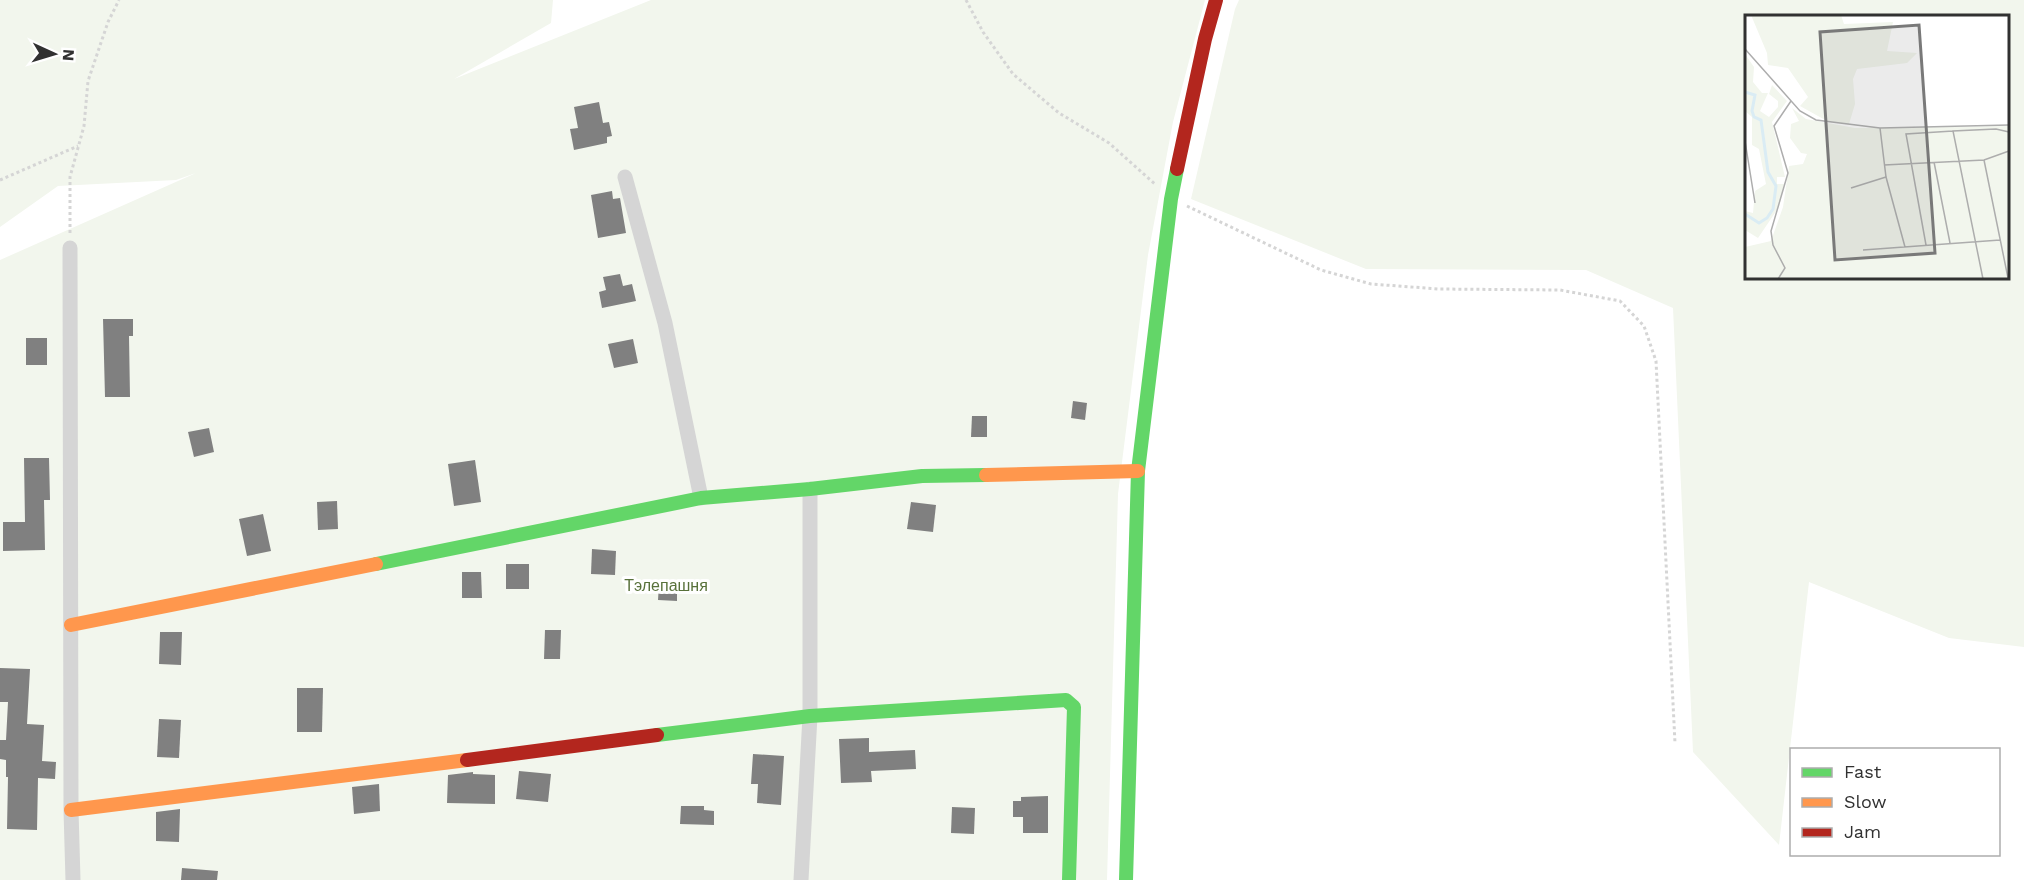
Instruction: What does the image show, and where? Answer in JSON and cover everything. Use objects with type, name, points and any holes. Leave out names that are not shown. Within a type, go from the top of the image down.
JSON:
[{"type":"street","points":[[1126,880],[1138,471],[1171,199],[1205,39],[1216,0]]},
{"type":"street","points":[[625,177],[665,323],[702,498]]},
{"type":"street","points":[[70,248],[73,880]]},
{"type":"street","points":[[70,625],[702,498],[922,476],[1138,471]]},
{"type":"street","points":[[801,880],[810,716],[810,489]]},
{"type":"street","points":[[71,810],[810,716],[1066,700],[1074,707],[1069,880]]},
{"type":"path","points":[[70,248],[69,177],[84,126],[88,81],[108,22],[119,0]]},
{"type":"path","points":[[966,0],[982,32],[1013,74],[1059,113],[1109,143],[1135,164],[1171,199],[1321,270],[1371,284],[1439,289],[1560,290],[1620,301],[1644,326],[1656,361],[1675,743]]},
{"type":"path","points":[[0,180],[78,146]]},
{"type":"green space","name":"Тэлепашня","points":[[0,0],[553,0],[551,23],[454,79],[651,0],[1205,0],[1173,122],[1148,255],[1118,494],[1107,880],[0,880],[0,260],[196,173],[176,180],[58,186],[0,227]]},
{"type":"green space","points":[[1239,0],[2024,0],[2024,647],[1949,638],[1809,582],[1779,845],[1693,752],[1673,308],[1586,270],[1366,269],[1191,199]]},
{"type":"building","points":[[599,102],[603,123],[609,122],[612,136],[607,137],[607,143],[574,150],[570,129],[578,128],[574,107]]},
{"type":"building","points":[[612,191],[613,199],[620,198],[626,233],[598,238],[591,195]]},
{"type":"building","points":[[620,274],[623,286],[632,284],[636,301],[602,308],[599,292],[606,290],[603,277]]},
{"type":"building","points":[[103,319],[133,319],[133,336],[129,336],[130,397],[105,397]]},
{"type":"building","points":[[26,338],[47,338],[47,365],[26,365]]},
{"type":"building","points":[[633,339],[638,363],[614,368],[608,344]]},
{"type":"building","points":[[1073,401],[1087,403],[1085,420],[1071,418]]},
{"type":"building","points":[[972,416],[987,416],[987,437],[971,437]]},
{"type":"building","points":[[209,428],[214,452],[194,457],[188,432]]},
{"type":"building","points":[[24,458],[49,458],[50,500],[44,500],[45,550],[3,551],[3,522],[25,522]]},
{"type":"building","points":[[475,460],[481,502],[454,506],[448,464]]},
{"type":"building","points":[[337,501],[338,529],[318,530],[317,502]]},
{"type":"building","points":[[911,502],[936,505],[933,532],[907,529]]},
{"type":"building","points":[[263,514],[271,551],[247,556],[239,519]]},
{"type":"building","points":[[592,549],[616,551],[615,575],[591,574]]},
{"type":"building","points":[[506,564],[529,564],[529,589],[506,589]]},
{"type":"building","points":[[462,572],[481,572],[482,598],[462,598]]},
{"type":"building","points":[[659,585],[677,586],[677,601],[658,600]]},
{"type":"building","points":[[545,630],[561,630],[560,659],[544,659]]},
{"type":"building","points":[[160,632],[182,632],[181,665],[159,664]]},
{"type":"building","points":[[0,668],[30,669],[27,724],[44,725],[42,761],[56,762],[55,779],[38,778],[37,830],[7,829],[8,777],[6,777],[6,760],[0,759],[0,740],[6,740],[8,702],[0,702]]},
{"type":"building","points":[[297,688],[323,688],[322,732],[297,732]]},
{"type":"building","points":[[159,719],[181,720],[179,758],[157,757]]},
{"type":"building","points":[[869,738],[869,752],[915,750],[916,769],[871,771],[872,782],[841,783],[839,739]]},
{"type":"building","points":[[753,754],[784,756],[781,805],[757,803],[758,784],[751,784]]},
{"type":"building","points":[[519,771],[551,774],[548,802],[516,799]]},
{"type":"building","points":[[473,772],[473,774],[495,775],[495,804],[447,803],[448,775]]},
{"type":"building","points":[[379,784],[380,811],[354,814],[352,787]]},
{"type":"building","points":[[1048,796],[1048,833],[1023,833],[1023,817],[1013,817],[1013,801],[1021,801],[1021,797]]},
{"type":"building","points":[[681,806],[704,806],[704,810],[714,811],[714,825],[680,824]]},
{"type":"building","points":[[952,807],[975,808],[974,834],[951,833]]},
{"type":"building","points":[[180,809],[179,842],[156,841],[156,812]]},
{"type":"building","points":[[182,868],[218,871],[217,880],[181,880]]},
{"type":"traffic: fast","points":[[1126,880],[1138,471],[1171,199],[1177,169]]},
{"type":"traffic: fast","points":[[376,564],[701,498],[810,489],[922,476],[986,475]]},
{"type":"traffic: fast","points":[[657,735],[810,716],[1066,700],[1074,707],[1069,880]]},
{"type":"traffic: slow","points":[[986,475],[1138,471]]},
{"type":"traffic: slow","points":[[71,625],[376,564]]},
{"type":"traffic: slow","points":[[71,810],[467,760]]},
{"type":"traffic: jam","points":[[1177,169],[1205,39],[1216,0]]},
{"type":"traffic: jam","points":[[467,760],[657,735]]}]
